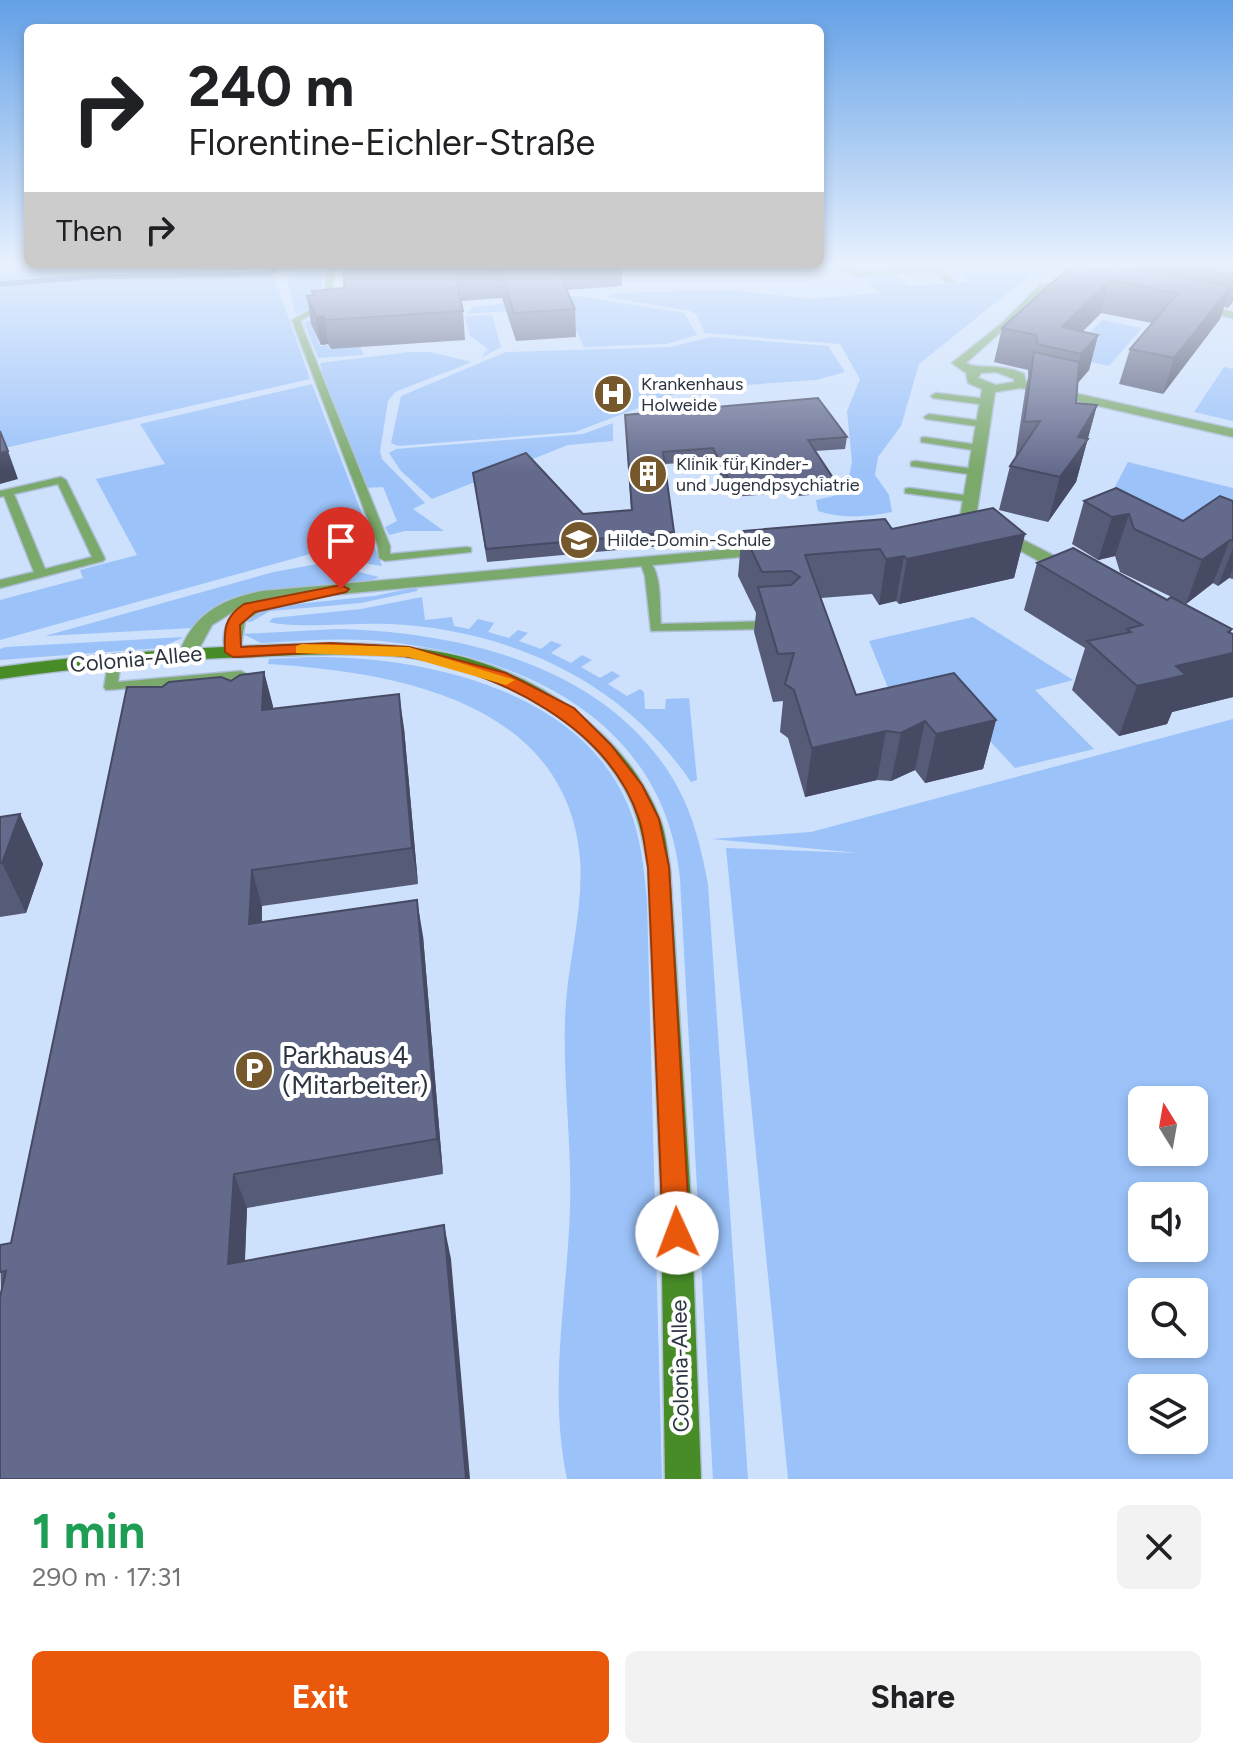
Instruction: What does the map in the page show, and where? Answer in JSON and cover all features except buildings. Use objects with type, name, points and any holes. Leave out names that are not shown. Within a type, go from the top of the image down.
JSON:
[{"type":"main road","name":"Colonia-Allee","points":[[1,672],[188,654],[331,648],[409,652],[500,677],[568,712],[601,745],[635,789],[649,819],[659,867],[683,1479]]},
{"type":"street","points":[[993,334],[958,363],[972,372],[992,368],[1009,371],[1020,377],[1020,384]]},
{"type":"street","points":[[972,372],[972,380],[988,395]]},
{"type":"street","points":[[988,395],[1020,384],[1233,433]]},
{"type":"street","points":[[988,395],[971,499],[978,526],[1088,581]]},
{"type":"street","points":[[188,654],[195,634],[227,604],[262,596],[790,549]]},
{"type":"street","points":[[233,652],[232,625],[238,615],[250,608],[341,589]]},
{"type":"lane","points":[[301,334],[384,546],[385,558],[467,550]]},
{"type":"lane","points":[[936,396],[988,395]]},
{"type":"lane","points":[[929,417],[983,424]]},
{"type":"lane","points":[[924,440],[979,448]]},
{"type":"lane","points":[[915,464],[975,472]]},
{"type":"lane","points":[[0,584],[41,574],[99,559],[61,480],[4,493],[41,574]]},
{"type":"lane","points":[[909,491],[971,499]]},
{"type":"lane","points":[[646,562],[651,576],[655,628],[786,624]]},
{"type":"lane","points":[[115,659],[111,696],[174,691]]},
{"type":"lane","points":[[111,687],[241,675],[239,709]]},
{"type":"shaded area","points":[[0,334],[294,334],[310,379],[0,449]]},
{"type":"shaded area","points":[[308,334],[315,334],[320,346],[328,345],[330,349],[360,346],[364,355],[318,358]]},
{"type":"shaded area","points":[[497,334],[501,347],[481,358],[488,349],[470,336]]},
{"type":"shaded area","points":[[578,334],[697,335],[666,344],[584,347]]},
{"type":"shaded area","points":[[718,334],[956,334],[919,364],[901,426],[878,457],[875,475],[889,495],[892,512],[846,516],[818,511],[816,500],[855,491],[848,481],[852,462],[847,411],[860,379],[840,344]]},
{"type":"shaded area","points":[[1089,334],[1137,334],[1109,366],[1067,357]]},
{"type":"shaded area","points":[[711,337],[828,346],[845,372],[816,380],[688,389],[575,432],[398,446],[391,443],[401,396],[506,352],[670,347]]},
{"type":"shaded area","points":[[430,352],[472,362],[395,392],[388,401],[380,451],[382,459],[425,503],[413,509],[444,531],[405,531],[389,535],[385,527],[397,521],[383,487],[364,488],[328,398],[320,363]]},
{"type":"shaded area","points":[[1224,367],[1233,369],[1233,421],[1194,412]]},
{"type":"shaded area","points":[[312,384],[382,566],[356,562],[339,546],[0,640],[0,600],[83,578],[80,570],[137,555],[96,479],[165,464],[140,424]]},
{"type":"shaded area","points":[[613,423],[613,441],[568,445],[432,499],[401,471],[389,453],[396,449],[583,434]]},
{"type":"shaded area","points":[[1128,462],[1233,488],[1233,539],[1106,504]]},
{"type":"shaded area","points":[[323,563],[379,577],[356,585],[255,592],[231,598],[210,609],[192,628],[45,636],[274,572]]},
{"type":"shaded area","points":[[418,587],[417,591],[361,603],[270,611],[251,622],[243,621],[268,607],[374,596]]},
{"type":"shaded area","points":[[422,597],[425,620],[452,617],[454,626],[469,629],[478,619],[494,623],[488,632],[509,638],[518,630],[528,633],[519,641],[541,649],[551,641],[562,645],[551,653],[571,663],[582,655],[592,660],[581,667],[600,678],[612,671],[620,676],[608,684],[627,696],[640,689],[644,692],[645,709],[665,709],[666,699],[689,698],[697,780],[691,782],[664,747],[632,716],[598,690],[521,650],[436,628],[269,622],[273,618],[361,609]]},
{"type":"shaded area","points":[[973,617],[1073,680],[1035,690],[1094,749],[1015,768],[959,708],[902,722],[869,641]]},
{"type":"shaded area","points":[[338,629],[434,638],[483,649],[530,664],[574,685],[614,712],[649,745],[683,798],[697,834],[708,885],[748,1479],[713,1479],[680,879],[669,825],[648,779],[618,740],[582,708],[539,683],[492,664],[442,650],[390,642],[261,643],[243,634]]},
{"type":"shaded area","points":[[184,637],[160,648],[0,660],[0,649],[6,647]]},
{"type":"shaded area","points":[[311,657],[401,663],[448,673],[493,687],[536,707],[574,733],[605,765],[628,805],[639,841],[647,901],[662,1479],[567,1479],[562,1445],[560,1344],[570,1185],[565,1021],[581,879],[580,858],[568,805],[543,763],[509,730],[467,705],[419,688],[369,676],[268,664],[269,659]]},
{"type":"shaded area","points":[[1233,719],[1233,1479],[788,1479],[726,848],[858,853],[712,839],[811,832]]},
{"type":"slow traffic","points":[[302,649],[409,652],[459,663],[506,680]]},
{"type":"place","name":"Krankenhaus Holweide","points":[[613,394]]},
{"type":"place","name":"Klinik für Kinder- und Jugendpsychiatrie","points":[[648,474]]},
{"type":"place","name":"Hilde-Domin-Schule","points":[[579,540]]},
{"type":"place","name":"Parkhaus 4 (Mitarbeiter)","points":[[254,1070]]},
{"type":"route","points":[[341,589],[269,603],[238,615],[232,625],[233,652],[331,648],[409,652],[459,663],[500,677],[568,712],[616,762],[635,789],[649,819],[659,867],[677,1233]]}]
